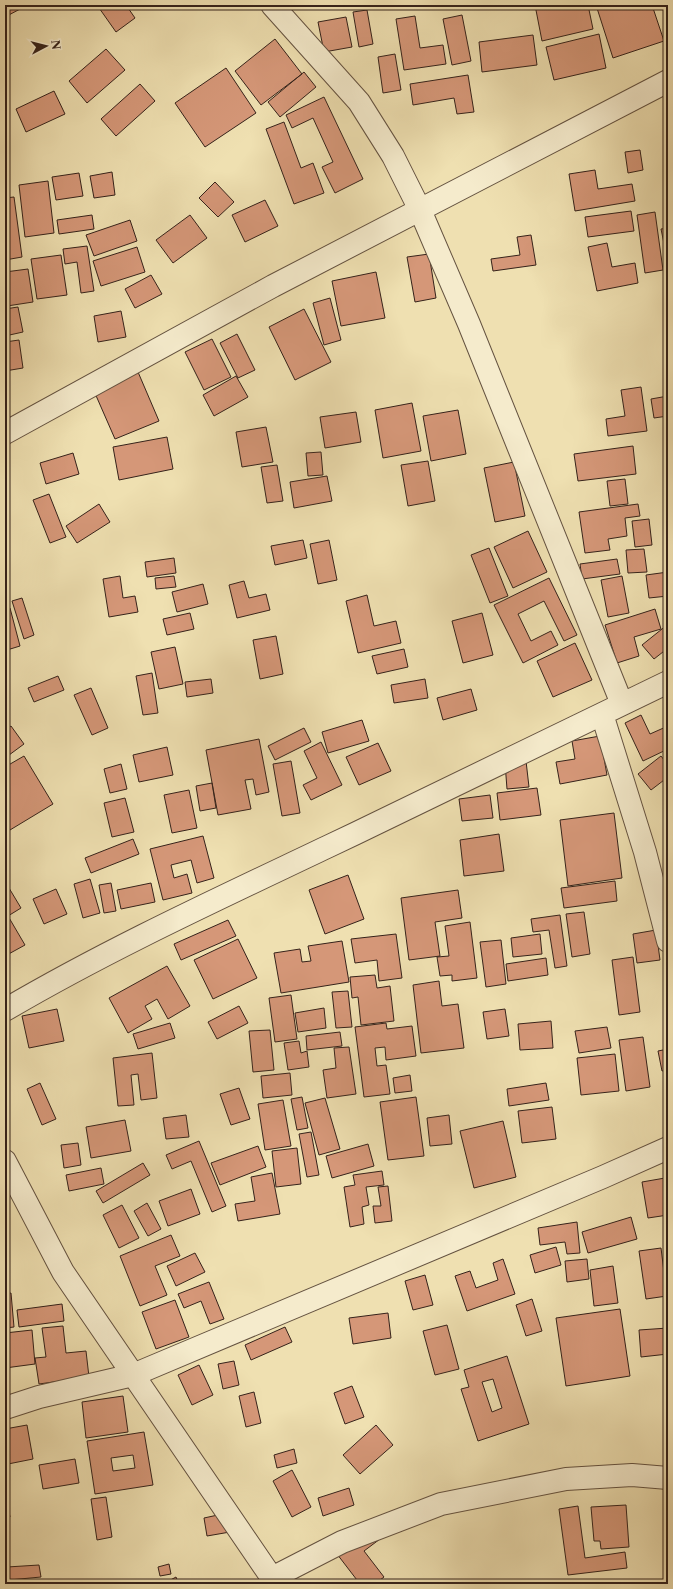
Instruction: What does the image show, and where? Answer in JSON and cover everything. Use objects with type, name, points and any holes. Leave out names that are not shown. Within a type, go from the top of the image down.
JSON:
[{"type":"street","points":[[272,5],[359,102],[393,156],[420,210],[469,324],[622,704]]},
{"type":"street","points":[[5,433],[266,290],[668,81]]},
{"type":"street","points":[[5,1010],[42,988],[178,917],[668,682]]},
{"type":"street","points":[[602,714],[645,852],[668,941]]},
{"type":"street","points":[[5,1408],[39,1397],[133,1375],[603,1177],[668,1148]]},
{"type":"street","points":[[5,1161],[63,1272],[274,1581],[342,1542],[441,1504],[566,1479],[632,1475],[668,1478]]},
{"type":"building","points":[[5,5],[20,5],[22,8],[5,17]]},
{"type":"building","points":[[97,5],[126,5],[135,18],[116,32]]},
{"type":"building","points":[[535,5],[588,5],[593,29],[542,41]]},
{"type":"building","points":[[596,5],[652,5],[664,41],[613,58]]},
{"type":"building","points":[[367,10],[373,44],[359,47],[353,12]]},
{"type":"building","points":[[462,15],[471,61],[452,65],[443,19]]},
{"type":"building","points":[[415,16],[420,48],[443,45],[446,64],[404,70],[396,19]]},
{"type":"building","points":[[346,17],[352,47],[324,52],[318,22]]},
{"type":"building","points":[[599,34],[606,68],[554,80],[546,47]]},
{"type":"building","points":[[533,35],[537,65],[482,72],[479,42]]},
{"type":"building","points":[[275,39],[302,74],[261,105],[235,71]]},
{"type":"building","points":[[106,49],[125,70],[87,103],[69,81]]},
{"type":"building","points":[[395,54],[401,90],[383,93],[378,57]]},
{"type":"building","points":[[226,68],[256,113],[205,147],[175,103]]},
{"type":"building","points":[[304,72],[316,87],[280,117],[268,102]]},
{"type":"building","points":[[468,75],[474,112],[457,114],[454,98],[413,105],[410,84]]},
{"type":"building","points":[[140,84],[155,101],[116,136],[101,119]]},
{"type":"building","points":[[54,91],[65,114],[26,132],[16,109]]},
{"type":"building","points":[[324,97],[363,179],[335,193],[322,167],[333,162],[313,118],[292,128],[286,115]]},
{"type":"building","points":[[284,122],[301,168],[313,163],[324,193],[294,204],[266,129]]},
{"type":"building","points":[[640,150],[643,170],[628,173],[625,152]]},
{"type":"building","points":[[595,170],[598,189],[632,184],[635,201],[575,211],[569,174]]},
{"type":"building","points":[[112,172],[115,195],[94,198],[90,176]]},
{"type":"building","points":[[79,173],[83,196],[56,200],[52,177]]},
{"type":"building","points":[[48,181],[54,233],[25,237],[19,185]]},
{"type":"building","points":[[215,182],[234,202],[218,217],[199,198]]},
{"type":"building","points":[[14,197],[22,257],[5,260],[5,198]]},
{"type":"building","points":[[265,200],[278,226],[245,242],[232,215]]},
{"type":"building","points":[[631,211],[634,231],[588,237],[585,217]]},
{"type":"building","points":[[655,212],[663,270],[645,273],[637,215]]},
{"type":"building","points":[[92,215],[94,229],[59,234],[57,220]]},
{"type":"building","points":[[190,215],[207,238],[173,263],[156,240]]},
{"type":"building","points":[[130,220],[137,241],[94,256],[86,235]]},
{"type":"building","points":[[668,228],[668,263],[661,229]]},
{"type":"building","points":[[531,235],[536,265],[493,271],[491,259],[520,255],[517,237]]},
{"type":"building","points":[[607,243],[612,267],[635,263],[638,283],[597,291],[588,247]]},
{"type":"building","points":[[87,246],[94,291],[81,293],[77,262],[65,264],[63,249]]},
{"type":"building","points":[[137,247],[145,272],[101,286],[93,261]]},
{"type":"building","points":[[429,254],[436,298],[415,302],[407,257]]},
{"type":"building","points":[[61,255],[67,295],[37,299],[31,259]]},
{"type":"building","points":[[28,269],[33,302],[7,306],[5,272]]},
{"type":"building","points":[[376,272],[385,318],[341,326],[332,281]]},
{"type":"building","points":[[151,275],[162,294],[135,308],[125,289]]},
{"type":"building","points":[[330,298],[341,340],[324,345],[313,303]]},
{"type":"building","points":[[18,307],[23,332],[5,336],[5,309]]},
{"type":"building","points":[[304,309],[331,362],[295,380],[269,327]]},
{"type":"building","points":[[121,311],[126,337],[98,342],[94,316]]},
{"type":"building","points":[[237,334],[255,370],[238,378],[220,343]]},
{"type":"building","points":[[212,339],[231,377],[204,390],[185,352]]},
{"type":"building","points":[[19,340],[23,368],[5,371],[5,342]]},
{"type":"building","points":[[138,372],[159,421],[115,439],[94,391]]},
{"type":"building","points":[[236,376],[248,397],[214,416],[203,395]]},
{"type":"building","points":[[641,387],[647,431],[608,436],[606,419],[625,416],[621,390]]},
{"type":"building","points":[[668,396],[668,416],[654,418],[651,399]]},
{"type":"building","points":[[412,403],[421,451],[383,458],[375,410]]},
{"type":"building","points":[[458,410],[466,454],[431,461],[423,416]]},
{"type":"building","points":[[356,412],[361,442],[325,448],[320,417]]},
{"type":"building","points":[[266,427],[273,462],[242,467],[236,432]]},
{"type":"building","points":[[167,437],[173,469],[119,480],[113,447]]},
{"type":"building","points":[[633,446],[636,474],[578,481],[574,454]]},
{"type":"building","points":[[321,452],[323,475],[308,476],[306,453]]},
{"type":"building","points":[[73,453],[79,474],[46,484],[40,463]]},
{"type":"building","points":[[428,461],[435,501],[408,506],[401,465]]},
{"type":"building","points":[[514,462],[525,516],[495,522],[484,468]]},
{"type":"building","points":[[277,465],[283,501],[267,503],[261,467]]},
{"type":"building","points":[[327,476],[332,501],[294,508],[290,482]]},
{"type":"building","points":[[625,479],[628,504],[610,506],[607,481]]},
{"type":"building","points":[[49,494],[66,537],[50,543],[33,500]]},
{"type":"building","points":[[99,504],[110,522],[77,543],[66,526]]},
{"type":"building","points":[[638,504],[640,516],[625,518],[627,536],[608,539],[610,550],[585,553],[579,512]]},
{"type":"building","points":[[649,519],[652,545],[635,547],[632,521]]},
{"type":"building","points":[[528,531],[547,572],[513,588],[494,547]]},
{"type":"building","points":[[303,540],[307,558],[275,565],[271,546]]},
{"type":"building","points":[[329,540],[337,580],[318,584],[310,544]]},
{"type":"building","points":[[489,548],[508,596],[490,603],[471,555]]},
{"type":"building","points":[[644,549],[647,572],[628,573],[626,550]]},
{"type":"building","points":[[174,558],[176,573],[147,577],[145,562]]},
{"type":"building","points":[[617,559],[620,574],[582,579],[580,564]]},
{"type":"building","points":[[668,572],[668,596],[649,598],[646,575]]},
{"type":"building","points":[[120,576],[123,598],[135,596],[138,612],[109,617],[103,579]]},
{"type":"building","points":[[174,576],[176,587],[156,589],[155,578]]},
{"type":"building","points":[[622,576],[629,613],[608,617],[601,580]]},
{"type":"building","points":[[549,578],[577,635],[564,641],[544,601],[518,614],[531,641],[551,631],[558,645],[523,663],[494,605]]},
{"type":"building","points":[[244,581],[249,598],[266,594],[270,610],[237,618],[229,585]]},
{"type":"building","points":[[203,584],[208,604],[177,612],[172,592]]},
{"type":"building","points":[[367,595],[374,626],[396,621],[401,643],[358,653],[346,601]]},
{"type":"building","points":[[22,598],[34,635],[24,639],[12,601]]},
{"type":"building","points":[[10,608],[20,646],[7,650],[5,643],[5,610]]},
{"type":"building","points":[[655,609],[661,629],[634,637],[639,656],[617,663],[605,625]]},
{"type":"building","points":[[190,613],[194,629],[167,635],[163,619]]},
{"type":"building","points":[[482,613],[493,655],[463,663],[452,621]]},
{"type":"building","points":[[667,625],[668,648],[654,659],[642,645]]},
{"type":"building","points":[[276,636],[283,674],[260,679],[253,640]]},
{"type":"building","points":[[575,643],[592,680],[553,697],[537,661]]},
{"type":"building","points":[[175,647],[183,684],[159,689],[151,652]]},
{"type":"building","points":[[404,649],[408,667],[377,674],[372,656]]},
{"type":"building","points":[[152,673],[158,713],[143,715],[136,676]]},
{"type":"building","points":[[58,676],[64,690],[34,702],[28,688]]},
{"type":"building","points":[[211,679],[213,693],[187,697],[185,682]]},
{"type":"building","points":[[425,679],[428,698],[394,703],[391,685]]},
{"type":"building","points":[[91,688],[108,728],[92,735],[74,695]]},
{"type":"building","points":[[471,689],[477,710],[443,720],[437,698]]},
{"type":"building","points":[[641,715],[650,734],[668,726],[668,749],[643,761],[625,723]]},
{"type":"building","points":[[362,720],[369,741],[328,753],[322,732]]},
{"type":"building","points":[[11,726],[24,744],[5,758],[5,730]]},
{"type":"building","points":[[304,728],[311,742],[275,760],[268,746]]},
{"type":"building","points":[[600,736],[607,775],[560,784],[556,762],[575,759],[572,741]]},
{"type":"building","points":[[259,739],[269,792],[256,795],[253,779],[245,780],[251,809],[218,815],[206,750]]},
{"type":"building","points":[[321,742],[342,785],[311,800],[303,785],[317,778],[304,751]]},
{"type":"building","points":[[378,743],[391,771],[359,785],[346,757]]},
{"type":"building","points":[[167,747],[173,775],[139,782],[133,755]]},
{"type":"building","points":[[24,756],[53,804],[5,833],[5,767]]},
{"type":"building","points":[[661,756],[668,765],[668,777],[651,790],[638,774]]},
{"type":"building","points":[[291,761],[300,813],[282,816],[273,764]]},
{"type":"building","points":[[526,761],[529,787],[507,789],[505,763]]},
{"type":"building","points":[[121,764],[127,789],[110,793],[104,769]]},
{"type":"building","points":[[212,783],[216,808],[200,811],[196,786]]},
{"type":"building","points":[[537,788],[541,815],[500,820],[497,793]]},
{"type":"building","points":[[189,790],[197,828],[172,833],[164,795]]},
{"type":"building","points":[[490,795],[493,818],[462,821],[459,799]]},
{"type":"building","points":[[125,798],[134,832],[112,837],[104,803]]},
{"type":"building","points":[[614,813],[622,878],[568,886],[560,820]]},
{"type":"building","points":[[499,834],[504,871],[464,876],[460,840]]},
{"type":"building","points":[[203,836],[214,878],[197,883],[191,860],[171,865],[174,878],[187,874],[192,893],[163,900],[150,849]]},
{"type":"building","points":[[133,839],[139,854],[91,873],[85,858]]},
{"type":"building","points":[[348,875],[364,919],[325,934],[309,890]]},
{"type":"building","points":[[90,879],[100,913],[83,918],[74,884]]},
{"type":"building","points":[[615,881],[617,901],[564,908],[561,888]]},
{"type":"building","points":[[111,883],[116,911],[104,913],[99,885]]},
{"type":"building","points":[[151,883],[155,902],[121,909],[117,890]]},
{"type":"building","points":[[9,888],[21,908],[8,916],[25,945],[5,956],[5,891]]},
{"type":"building","points":[[56,889],[67,914],[44,924],[33,899]]},
{"type":"building","points":[[458,890],[462,918],[435,922],[440,956],[409,960],[401,898]]},
{"type":"building","points":[[584,912],[590,954],[572,957],[566,914]]},
{"type":"building","points":[[560,915],[567,966],[555,968],[549,930],[533,932],[531,919]]},
{"type":"building","points":[[228,920],[236,936],[181,960],[174,944]]},
{"type":"building","points":[[470,922],[477,978],[452,981],[452,975],[440,976],[437,957],[449,956],[445,926]]},
{"type":"building","points":[[656,930],[660,960],[637,963],[633,934]]},
{"type":"building","points":[[396,934],[402,978],[379,981],[377,960],[355,963],[351,939]]},
{"type":"building","points":[[540,934],[542,954],[513,957],[511,938]]},
{"type":"building","points":[[238,939],[257,978],[213,999],[194,960]]},
{"type":"building","points":[[501,940],[506,984],[486,987],[480,942]]},
{"type":"building","points":[[342,941],[349,982],[281,993],[274,953],[300,949],[302,962],[311,961],[308,946]]},
{"type":"building","points":[[633,957],[640,1012],[619,1015],[612,960]]},
{"type":"building","points":[[546,958],[548,975],[508,981],[506,964]]},
{"type":"building","points":[[167,966],[190,1006],[168,1019],[157,999],[145,1006],[152,1019],[128,1033],[109,998]]},
{"type":"building","points":[[375,975],[377,988],[390,986],[394,1021],[361,1025],[358,997],[352,998],[350,977]]},
{"type":"building","points":[[439,981],[442,1006],[458,1004],[464,1048],[421,1053],[413,985]]},
{"type":"building","points":[[348,991],[352,1027],[336,1028],[332,992]]},
{"type":"building","points":[[291,995],[297,1039],[275,1042],[269,998]]},
{"type":"building","points":[[239,1006],[248,1023],[217,1039],[208,1022]]},
{"type":"building","points":[[324,1008],[326,1028],[298,1032],[295,1013]]},
{"type":"building","points":[[57,1009],[64,1041],[29,1048],[22,1016]]},
{"type":"building","points":[[505,1009],[509,1036],[487,1039],[483,1012]]},
{"type":"building","points":[[551,1021],[553,1048],[520,1050],[518,1024]]},
{"type":"building","points":[[170,1023],[175,1038],[138,1049],[133,1034]]},
{"type":"building","points":[[386,1023],[387,1029],[412,1026],[416,1056],[386,1060],[385,1047],[375,1048],[377,1066],[386,1065],[390,1094],[364,1097],[355,1027]]},
{"type":"building","points":[[607,1027],[611,1048],[579,1053],[575,1031]]},
{"type":"building","points":[[270,1030],[274,1070],[253,1072],[249,1031]]},
{"type":"building","points":[[340,1032],[342,1046],[307,1050],[306,1036]]},
{"type":"building","points":[[643,1037],[650,1087],[626,1091],[619,1040]]},
{"type":"building","points":[[299,1041],[301,1053],[307,1051],[309,1067],[288,1070],[284,1043]]},
{"type":"building","points":[[349,1047],[356,1094],[327,1098],[323,1070],[336,1068],[334,1048]]},
{"type":"building","points":[[668,1049],[668,1070],[662,1071],[658,1051]]},
{"type":"building","points":[[152,1053],[157,1098],[141,1100],[138,1074],[131,1075],[134,1105],[118,1106],[113,1058]]},
{"type":"building","points":[[615,1054],[619,1091],[581,1095],[577,1058]]},
{"type":"building","points":[[290,1073],[292,1095],[263,1098],[261,1076]]},
{"type":"building","points":[[410,1075],[412,1091],[395,1093],[393,1078]]},
{"type":"building","points":[[40,1083],[56,1119],[42,1125],[27,1089]]},
{"type":"building","points":[[546,1083],[549,1100],[509,1106],[507,1089]]},
{"type":"building","points":[[239,1088],[250,1119],[231,1125],[220,1094]]},
{"type":"building","points":[[302,1097],[308,1128],[297,1130],[291,1099]]},
{"type":"building","points":[[416,1097],[424,1156],[388,1160],[380,1102]]},
{"type":"building","points":[[325,1098],[340,1149],[319,1155],[305,1103]]},
{"type":"building","points":[[283,1100],[291,1146],[265,1150],[258,1104]]},
{"type":"building","points":[[552,1107],[556,1139],[522,1143],[518,1111]]},
{"type":"building","points":[[186,1115],[189,1137],[166,1139],[163,1118]]},
{"type":"building","points":[[449,1115],[452,1144],[430,1146],[427,1118]]},
{"type":"building","points":[[125,1120],[131,1151],[91,1158],[86,1127]]},
{"type":"building","points":[[503,1121],[516,1177],[474,1188],[460,1131]]},
{"type":"building","points":[[311,1132],[319,1175],[307,1177],[299,1134]]},
{"type":"building","points":[[199,1141],[226,1206],[212,1212],[191,1161],[172,1169],[166,1155]]},
{"type":"building","points":[[78,1143],[81,1165],[64,1168],[61,1145]]},
{"type":"building","points":[[368,1144],[374,1166],[332,1178],[326,1156]]},
{"type":"building","points":[[258,1146],[266,1167],[220,1185],[211,1163]]},
{"type":"building","points":[[297,1148],[301,1184],[276,1187],[272,1151]]},
{"type":"building","points":[[143,1163],[150,1175],[103,1203],[96,1191]]},
{"type":"building","points":[[101,1168],[104,1184],[69,1191],[66,1175]]},
{"type":"building","points":[[382,1171],[384,1185],[366,1187],[369,1205],[362,1207],[364,1224],[350,1227],[344,1187],[355,1185],[353,1175]]},
{"type":"building","points":[[272,1173],[280,1214],[238,1221],[235,1204],[255,1201],[251,1177]]},
{"type":"building","points":[[665,1178],[668,1192],[668,1215],[648,1218],[642,1182]]},
{"type":"building","points":[[388,1186],[392,1221],[375,1223],[373,1206],[381,1206],[378,1187]]},
{"type":"building","points":[[191,1189],[200,1214],[168,1226],[159,1201]]},
{"type":"building","points":[[147,1203],[161,1229],[148,1236],[134,1211]]},
{"type":"building","points":[[122,1205],[139,1238],[119,1248],[103,1215]]},
{"type":"building","points":[[631,1217],[637,1239],[588,1253],[582,1232]]},
{"type":"building","points":[[577,1222],[580,1253],[567,1254],[565,1242],[540,1245],[538,1228]]},
{"type":"building","points":[[171,1235],[180,1256],[155,1266],[167,1295],[140,1306],[120,1256]]},
{"type":"building","points":[[556,1247],[561,1265],[535,1273],[530,1255]]},
{"type":"building","points":[[661,1248],[667,1296],[646,1299],[639,1251]]},
{"type":"building","points":[[195,1253],[205,1272],[176,1286],[167,1266]]},
{"type":"building","points":[[503,1259],[515,1294],[467,1311],[455,1276],[470,1271],[476,1288],[498,1280],[493,1263]]},
{"type":"building","points":[[587,1259],[589,1279],[567,1282],[565,1261]]},
{"type":"building","points":[[613,1266],[618,1303],[594,1306],[590,1270]]},
{"type":"building","points":[[425,1275],[433,1305],[413,1310],[405,1281]]},
{"type":"building","points":[[209,1282],[224,1319],[210,1324],[201,1301],[184,1308],[178,1294]]},
{"type":"building","points":[[11,1293],[14,1327],[5,1328],[5,1294]]},
{"type":"building","points":[[532,1299],[542,1331],[526,1336],[516,1305]]},
{"type":"building","points":[[175,1300],[189,1337],[156,1349],[142,1312]]},
{"type":"building","points":[[62,1304],[64,1321],[19,1327],[17,1310]]},
{"type":"building","points":[[620,1309],[630,1376],[566,1386],[556,1318]]},
{"type":"building","points":[[388,1313],[391,1338],[353,1344],[349,1318]]},
{"type":"building","points":[[447,1325],[459,1369],[435,1375],[423,1331]]},
{"type":"building","points":[[63,1326],[66,1353],[86,1351],[89,1377],[39,1384],[35,1358],[46,1357],[42,1328]]},
{"type":"building","points":[[285,1327],[292,1342],[251,1360],[245,1345]]},
{"type":"building","points":[[668,1328],[668,1354],[641,1357],[639,1330]]},
{"type":"building","points":[[32,1330],[35,1364],[5,1368],[5,1333]]},
{"type":"building","points":[[507,1356],[529,1424],[478,1441],[461,1389],[469,1387],[464,1370]],"holes":[[[493,1379],[502,1408],[492,1412],[482,1382]]]},
{"type":"building","points":[[234,1361],[239,1385],[223,1389],[218,1364]]},
{"type":"building","points":[[199,1365],[213,1395],[192,1405],[178,1375]]},
{"type":"building","points":[[352,1386],[364,1417],[345,1424],[334,1393]]},
{"type":"building","points":[[254,1392],[261,1423],[246,1427],[239,1396]]},
{"type":"building","points":[[123,1396],[128,1432],[86,1438],[82,1402]]},
{"type":"building","points":[[27,1425],[33,1459],[8,1464],[5,1449],[5,1429]]},
{"type":"building","points":[[376,1425],[393,1445],[360,1474],[343,1455]]},
{"type":"building","points":[[144,1432],[153,1485],[95,1494],[87,1441]],"holes":[[[133,1455],[135,1468],[113,1471],[111,1458]]]},
{"type":"building","points":[[294,1449],[297,1463],[277,1468],[274,1455]]},
{"type":"building","points":[[75,1459],[79,1483],[43,1489],[39,1465]]},
{"type":"building","points":[[292,1470],[311,1507],[292,1517],[273,1481]]},
{"type":"building","points":[[349,1488],[354,1505],[323,1516],[318,1498]]},
{"type":"building","points":[[5,1490],[10,1517],[5,1518]]},
{"type":"building","points":[[106,1497],[112,1537],[97,1540],[91,1499]]},
{"type":"building","points":[[626,1505],[629,1547],[601,1549],[600,1541],[594,1541],[591,1507]]},
{"type":"building","points":[[578,1506],[585,1558],[625,1552],[627,1568],[568,1575],[559,1509]]},
{"type":"building","points":[[227,1513],[230,1532],[207,1536],[204,1518]]},
{"type":"building","points":[[392,1530],[364,1551],[384,1577],[375,1584],[360,1584],[337,1554]]},
{"type":"building","points":[[169,1564],[171,1574],[160,1576],[158,1567]]},
{"type":"building","points":[[39,1565],[41,1577],[9,1580],[7,1567]]},
{"type":"building","points":[[176,1577],[179,1584],[163,1584]]}]
